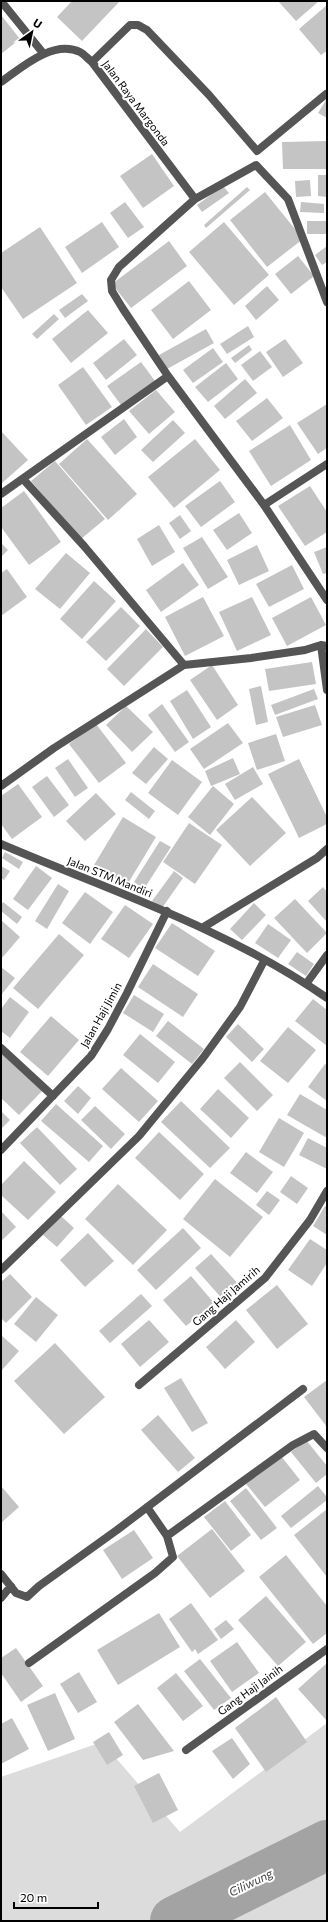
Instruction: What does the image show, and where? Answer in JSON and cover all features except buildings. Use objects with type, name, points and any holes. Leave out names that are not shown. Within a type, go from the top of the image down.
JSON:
[{"type":"street","points":[[1,1],[43,53],[1,82]]},
{"type":"street","points":[[92,62],[130,25],[138,25],[142,27],[147,30],[209,95],[257,151],[326,94]]},
{"type":"street","name":"Jalan Raya Margonda","points":[[43,53],[63,49],[79,52],[92,62],[195,199]]},
{"type":"street","points":[[327,302],[288,199],[256,165],[195,199],[119,267],[111,280],[112,291],[168,376],[264,505],[327,600]]},
{"type":"street","points":[[1,494],[168,376]]},
{"type":"street","points":[[264,505],[327,464]]},
{"type":"street","points":[[23,479],[84,546],[184,665]]},
{"type":"street","points":[[1,786],[54,748],[184,665],[251,658],[324,646],[327,690]]},
{"type":"street","name":"Jalan STM Mandiri","points":[[1,844],[167,911],[211,932],[306,984],[327,998]]},
{"type":"street","points":[[202,928],[317,858],[327,849]]},
{"type":"street","name":"Jalan Haji Jimin","points":[[1,1150],[91,1056],[104,1036],[127,993],[167,911]]},
{"type":"street","points":[[306,984],[327,955]]},
{"type":"street","points":[[1,1270],[139,1136],[204,1058],[240,1007],[264,961]]},
{"type":"street","points":[[1,1048],[53,1096]]},
{"type":"street","name":"Gang Haji Jamirih","points":[[139,1385],[265,1278],[310,1220],[327,1191]]},
{"type":"street","points":[[1,1574],[16,1593],[27,1597],[39,1586],[147,1507],[303,1389]]},
{"type":"street","points":[[167,1536],[293,1445],[314,1434],[327,1448]]},
{"type":"street","points":[[29,1663],[155,1573],[174,1557],[167,1536],[147,1507]]},
{"type":"street","points":[[1,1598],[11,1586]]},
{"type":"street","name":"Gang Haji Jainih","points":[[186,1750],[327,1649]]},
{"type":"shaded area","points":[[327,1723],[327,1921],[1,1921],[1,1777],[102,1742],[180,1832]]},
{"type":"waterway","name":"Ciliwung","points":[[175,1921],[327,1845]]}]
